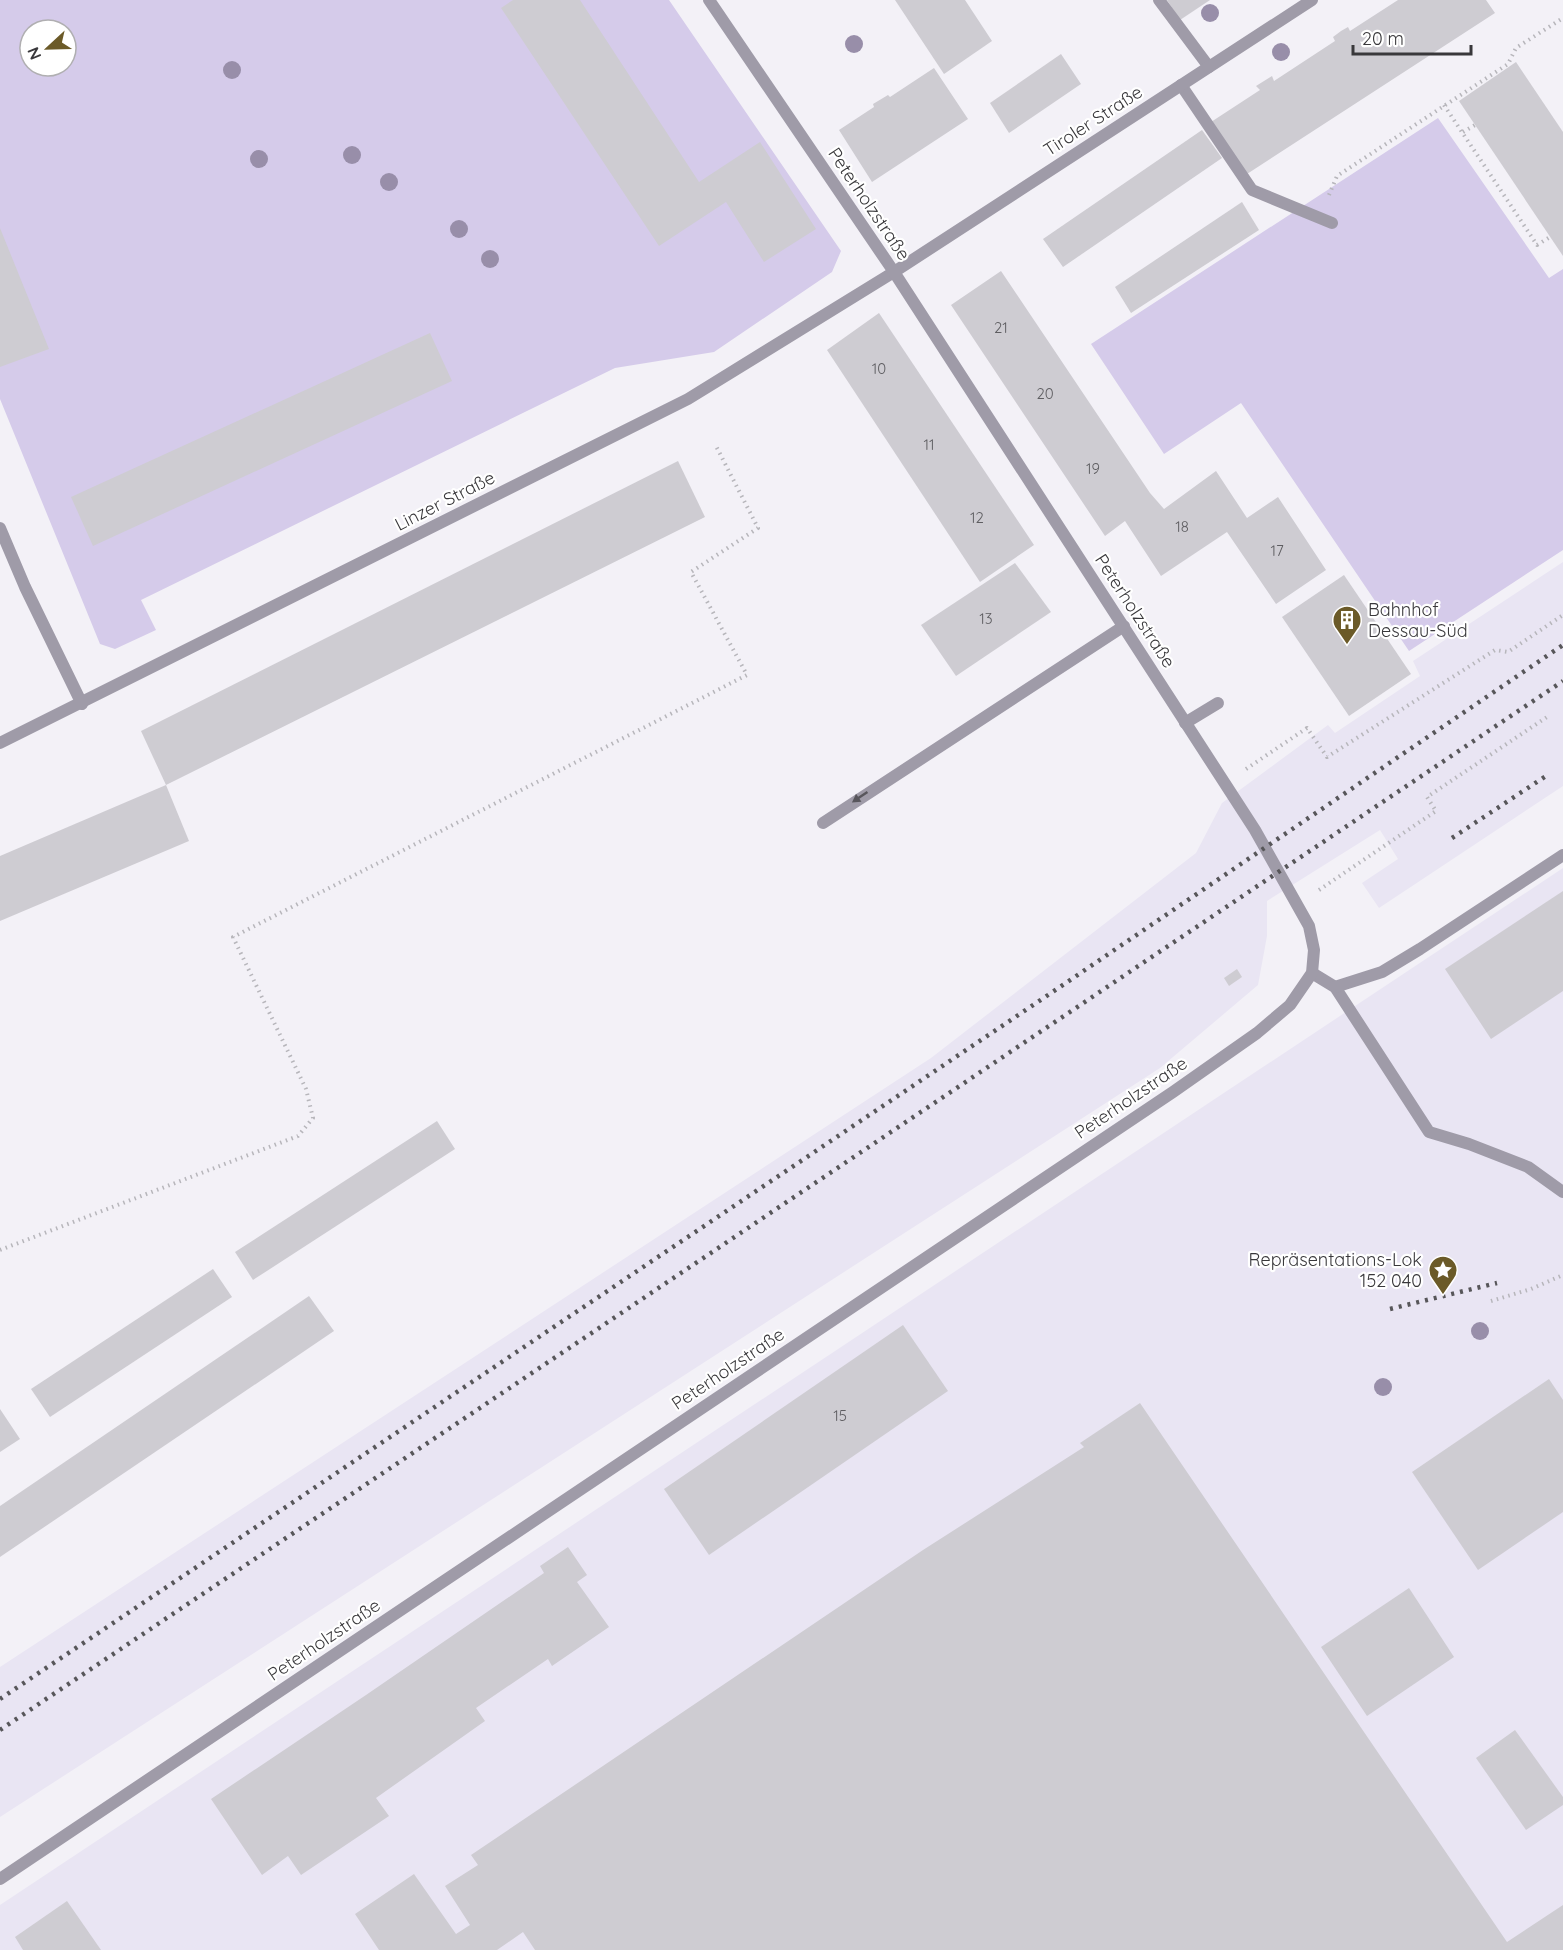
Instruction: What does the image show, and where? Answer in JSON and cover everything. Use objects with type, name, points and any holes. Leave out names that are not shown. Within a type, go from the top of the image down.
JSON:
[{"type":"street","name":"Peterholzstraße","points":[[0,1880],[1173,1092],[1257,1033],[1290,1005],[1312,974],[1314,950],[1309,926],[1266,846],[894,272],[709,0]]},
{"type":"street","points":[[1159,0],[1209,67]]},
{"type":"street","name":"Tiroler Straße","points":[[894,272],[1312,0]]},
{"type":"street","points":[[1181,85],[1252,190],[1326,220]]},
{"type":"street","name":"Linzer Straße","points":[[0,743],[688,399],[894,272]]},
{"type":"street","points":[[0,528],[30,597],[82,704]]},
{"type":"street","points":[[823,823],[1124,626]]},
{"type":"street","points":[[1185,723],[1218,703]]},
{"type":"street","points":[[1335,987],[1382,972],[1420,950],[1563,855]]},
{"type":"street","points":[[1312,974],[1335,987],[1429,1132],[1469,1144],[1528,1167],[1563,1192]]},
{"type":"path","points":[[1326,220],[1337,176],[1508,64],[1516,48],[1563,18]]},
{"type":"path","points":[[1444,105],[1538,244],[1550,237]]},
{"type":"path","points":[[1463,132],[1475,125]]},
{"type":"path","points":[[0,1251],[298,1136],[313,1118],[306,1089],[233,937],[747,675],[692,572],[758,528],[716,446]]},
{"type":"path","points":[[1225,782],[1307,729],[1327,757],[1495,650],[1508,652],[1563,615]]},
{"type":"path","points":[[1298,904],[1436,811],[1427,797],[1550,715]]},
{"type":"path","points":[[1491,1301],[1531,1289],[1563,1275]]},
{"type":"shaded area","points":[[0,0],[669,0],[841,251],[832,272],[714,352],[615,368],[141,600],[156,630],[115,649],[100,644],[0,399]]},
{"type":"shaded area","points":[[1438,118],[1549,278],[1563,269],[1563,550],[1409,651],[1241,403],[1164,454],[1091,344]]},
{"type":"shaded area","points":[[1563,562],[1563,786],[1379,908],[1362,883],[1398,859],[1380,830],[1267,901],[1267,936],[1258,985],[1160,1068],[0,1817],[0,1667],[931,1058],[1196,853],[1222,803],[1328,725],[1335,733],[1420,676],[1413,661]]},
{"type":"shaded area","points":[[1563,868],[1563,1950],[0,1950],[0,1905]]},
{"type":"building","points":[[513,0],[580,0],[699,182],[760,142],[816,229],[764,262],[726,202],[659,246],[501,8]]},
{"type":"building","points":[[895,0],[965,0],[992,41],[944,74]]},
{"type":"building","points":[[1167,0],[1210,0],[1180,20]]},
{"type":"building","points":[[1398,0],[1486,0],[1495,13],[1247,174],[1211,122],[1260,90],[1256,86],[1272,76],[1274,81],[1335,41],[1333,37],[1341,31],[1348,27],[1350,31]]},
{"type":"building","points":[[1061,54],[1081,84],[1009,133],[990,103]]},
{"type":"building","points":[[1516,62],[1563,132],[1563,256],[1459,101]]},
{"type":"building","points":[[934,68],[968,119],[872,182],[839,130],[874,107],[873,104],[888,95],[890,97]]},
{"type":"building","points":[[1202,130],[1222,158],[1063,267],[1043,239]]},
{"type":"building","points":[[1242,202],[1259,230],[1131,313],[1115,287]]},
{"type":"building","points":[[0,228],[49,349],[0,367]]},
{"type":"building","points":[[1001,271],[1150,493],[1164,509],[1216,471],[1247,518],[1278,497],[1326,570],[1276,604],[1227,532],[1161,576],[1125,521],[1105,536],[951,305]]},
{"type":"building","points":[[879,313],[1034,545],[980,582],[827,350]]},
{"type":"building","points":[[430,333],[452,381],[93,546],[71,497]]},
{"type":"building","points":[[678,461],[705,517],[166,785],[141,731]]},
{"type":"building","points":[[1015,563],[1051,612],[956,676],[921,625]]},
{"type":"building","name":"Bahnhof Dessau-Süd","points":[[1344,575],[1411,674],[1349,716],[1282,617]]},
{"type":"building","points":[[166,785],[189,841],[0,921],[0,856]]},
{"type":"building","points":[[1563,891],[1563,991],[1491,1039],[1445,969]]},
{"type":"building","points":[[1237,969],[1242,977],[1229,986],[1224,978]]},
{"type":"building","points":[[437,1121],[455,1149],[253,1280],[235,1252]]},
{"type":"building","points":[[213,1269],[232,1297],[50,1417],[31,1389]]},
{"type":"building","points":[[309,1296],[334,1331],[0,1557],[0,1506]]},
{"type":"building","points":[[903,1325],[948,1391],[709,1555],[664,1489]]},
{"type":"building","points":[[1549,1379],[1563,1400],[1563,1512],[1478,1570],[1412,1472]]},
{"type":"building","points":[[1140,1403],[1507,1942],[1563,1905],[1563,1950],[535,1950],[523,1932],[497,1950],[379,1950],[355,1914],[414,1874],[456,1934],[470,1925],[445,1886],[478,1865],[471,1855],[923,1550],[1084,1447],[1080,1443]]},
{"type":"building","points":[[0,1409],[20,1439],[0,1452]]},
{"type":"building","points":[[568,1547],[587,1575],[577,1582],[609,1627],[552,1666],[548,1659],[476,1708],[485,1721],[376,1798],[389,1816],[301,1875],[288,1856],[262,1875],[211,1799],[544,1573],[540,1566]]},
{"type":"building","points":[[1409,1588],[1454,1657],[1367,1716],[1321,1647]]},
{"type":"building","points":[[1515,1730],[1563,1797],[1563,1805],[1526,1830],[1476,1758]]},
{"type":"building","points":[[67,1901],[101,1950],[23,1950],[15,1937]]},
{"type":"railway","points":[[0,1699],[1057,989],[1563,645]]},
{"type":"railway","points":[[0,1730],[1563,681]]},
{"type":"railway","points":[[1452,838],[1549,774]]},
{"type":"railway","points":[[1390,1309],[1497,1283]]},
{"type":"place","name":"Bahnhof Dessau-Süd","points":[[1347,646]]},
{"type":"place","name":"Repräsentations-Lok 152 040","points":[[1443,1296]]}]
